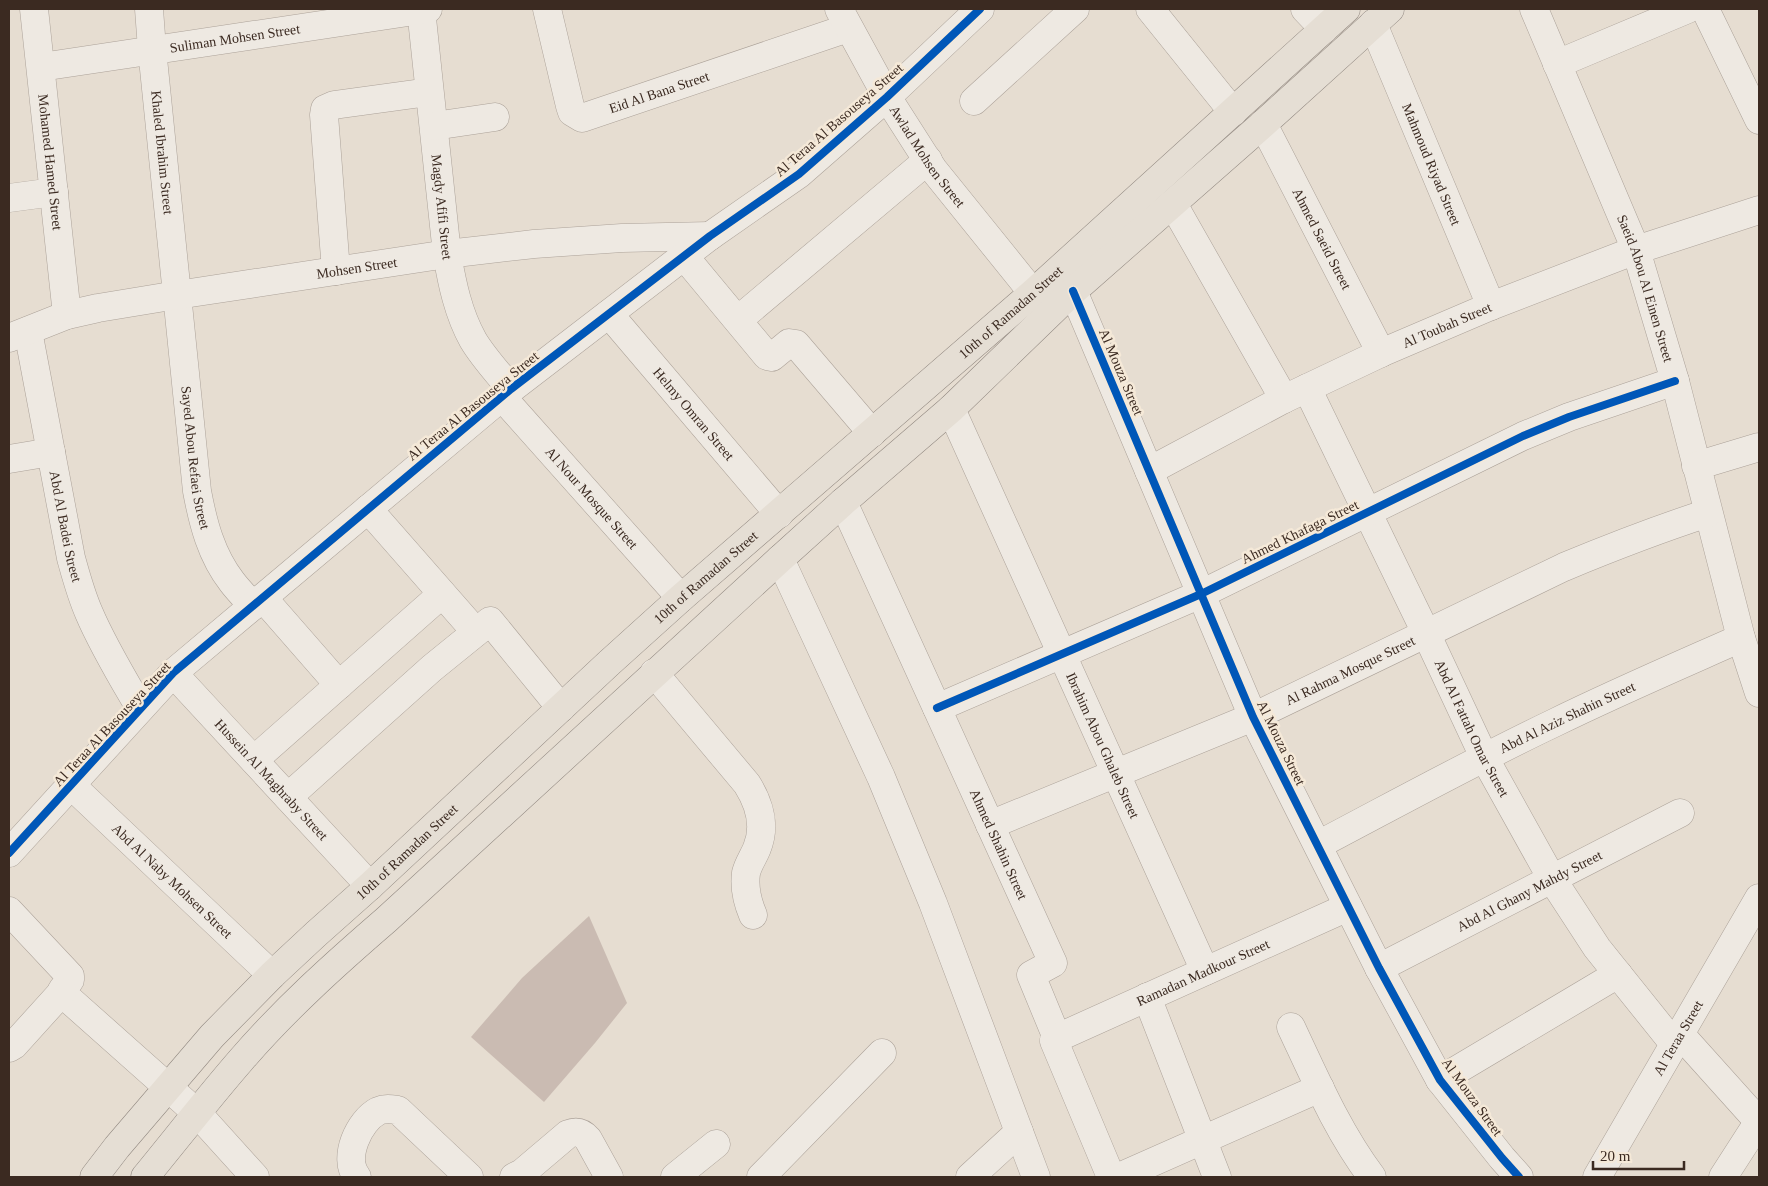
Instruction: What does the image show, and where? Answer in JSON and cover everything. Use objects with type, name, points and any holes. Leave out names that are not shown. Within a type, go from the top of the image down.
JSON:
[{"type":"main road","name":"10th of Ramadan Street","points":[[94,1177],[212,1036],[272,975],[681,598],[1033,293],[1346,9]]},
{"type":"main road","name":"10th of Ramadan Street","points":[[145,1177],[241,1060],[287,1010],[328,970],[386,920],[843,502],[951,409],[1073,291],[1263,124],[1382,16]]},
{"type":"main road","points":[[609,663],[632,694]]},
{"type":"street","name":"Mohamed Hamed Street","points":[[34,9],[67,315]]},
{"type":"street","name":"Khaled Ibrahim Street","points":[[149,9],[177,295]]},
{"type":"street","name":"Suliman Mohsen Street","points":[[41,67],[152,49],[298,18],[423,9]]},
{"type":"street","name":"Magdy Afifi Street","points":[[423,9],[429,92],[447,254],[453,289],[473,340],[507,393]]},
{"type":"street","name":"Eid Al Bana Street","points":[[547,9],[570,106],[572,112],[582,118],[843,18]]},
{"type":"street","points":[[974,101],[1076,9]]},
{"type":"street","points":[[1150,9],[1233,112]]},
{"type":"street","points":[[1305,9],[1324,29]]},
{"type":"street","name":"Saeid Abou Al Einen Street","points":[[1534,9],[1636,250],[1674,381],[1741,638],[1759,693]]},
{"type":"street","points":[[1557,64],[1688,9]]},
{"type":"street","points":[[1705,9],[1759,120]]},
{"type":"street","name":"Al Teraa Al Basouseya Street","points":[[9,853],[173,673],[507,393],[710,236],[799,174],[887,97],[972,12]]},
{"type":"street","name":"Mahmoud Riyad Street","points":[[1382,16],[1491,306]]},
{"type":"street","name":"Awlad Mohsen Street","points":[[843,18],[887,97],[928,160],[1033,293]]},
{"type":"street","points":[[336,271],[325,109],[334,106],[429,92]]},
{"type":"street","points":[[434,126],[495,117]]},
{"type":"street","name":"Ahmed Saeid Street","points":[[1263,124],[1380,352]]},
{"type":"street","points":[[738,320],[928,160]]},
{"type":"street","points":[[9,198],[54,192]]},
{"type":"street","name":"Abd Al Fattah Omar Street","points":[[1173,204],[1295,393],[1367,513],[1484,757],[1552,879],[1597,948],[1618,974],[1677,1039],[1759,1121]]},
{"type":"street","name":"Al Toubah Street","points":[[1149,471],[1295,393],[1380,352],[1491,306],[1636,250],[1759,210]]},
{"type":"street","name":"Mohsen Street","points":[[18,334],[67,315],[177,295],[447,254],[534,244],[622,238],[710,236]]},
{"type":"street","points":[[684,256],[767,356],[772,357],[789,343],[796,344],[872,432]]},
{"type":"street","name":"Al Mouza Street","points":[[1073,291],[1253,717],[1348,907],[1440,1080],[1502,1158],[1520,1177]]},
{"type":"street","name":"Sayed Abou Refaei Street","points":[[177,295],[197,491],[203,523],[215,554],[231,581],[258,602],[339,685]]},
{"type":"street","name":"Helmy Omran Street","points":[[609,314],[779,514]]},
{"type":"street","name":"Abd Al Badei Street","points":[[18,334],[50,452],[71,558],[79,585],[88,612],[100,637],[140,708]]},
{"type":"street","name":"Ahmed Khafaga Street","points":[[937,708],[1201,594],[1523,436],[1569,417],[1674,381]]},
{"type":"street","name":"Al Nour Mosque Street","points":[[507,393],[681,598]]},
{"type":"street","name":"Ibrahim Abou Ghaleb Street","points":[[951,409],[1204,971]]},
{"type":"street","points":[[1696,466],[1759,446]]},
{"type":"street","points":[[9,459],[50,452]]},
{"type":"street","name":"Ahmed Shahin Street","points":[[843,502],[1053,963],[1031,975],[1057,1038],[1054,1041],[1110,1177]]},
{"type":"street","points":[[368,510],[475,631]]},
{"type":"street","name":"Al Rahma Mosque Street","points":[[990,825],[1253,717],[1426,633],[1604,550],[1708,513]]},
{"type":"street","points":[[780,559],[881,777],[933,903],[1036,1177]]},
{"type":"street","points":[[254,760],[442,594]]},
{"type":"street","points":[[288,797],[412,685],[475,631],[490,621],[561,708]]},
{"type":"street","name":"Abd Al Aziz Shahin Street","points":[[1318,845],[1484,757],[1621,690],[1741,638]]},
{"type":"street","name":"Hussein Al Maghraby Street","points":[[173,673],[370,886]]},
{"type":"street","points":[[654,673],[746,784],[756,802],[761,821],[760,839],[747,872],[745,885],[746,898],[753,915]]},
{"type":"street","name":"Abd Al Naby Mohsen Street","points":[[72,786],[272,975]]},
{"type":"street","name":"Abd Al Ghany Mahdy Street","points":[[1379,968],[1680,813]]},
{"type":"street","name":"Al Teraa Street","points":[[1597,1177],[1759,898]]},
{"type":"street","name":"Ramadan Madkour Street","points":[[1057,1038],[1348,907]]},
{"type":"street","points":[[9,911],[70,976],[70,980],[62,992],[14,1045],[9,1048]]},
{"type":"street","points":[[1440,1080],[1618,974]]},
{"type":"street","points":[[62,992],[198,1114],[255,1177]]},
{"type":"street","points":[[1147,997],[1217,1177]]},
{"type":"street","points":[[1291,1027],[1320,1088],[1354,1150],[1372,1177]]},
{"type":"street","points":[[761,1177],[882,1053]]},
{"type":"street","points":[[1119,1177],[1320,1088]]},
{"type":"street","points":[[357,1177],[351,1166],[355,1139],[370,1117],[377,1112],[391,1109],[398,1110],[469,1177]]},
{"type":"street","points":[[1723,1177],[1759,1121]]},
{"type":"street","points":[[514,1177],[522,1173],[568,1134],[574,1132],[585,1135],[609,1177]]},
{"type":"street","points":[[970,1177],[1018,1132]]},
{"type":"street","points":[[675,1177],[716,1144]]},
{"type":"building","points":[[589,916],[627,1003],[544,1102],[471,1037],[522,978]]},
{"type":"cycle path","points":[[9,853],[173,673],[511,389],[710,236],[799,174],[887,97],[980,9]]},
{"type":"cycle path","points":[[1073,291],[1253,717],[1379,968],[1440,1080],[1519,1177]]},
{"type":"cycle path","points":[[937,708],[1201,594],[1523,436],[1569,417],[1675,381]]}]
